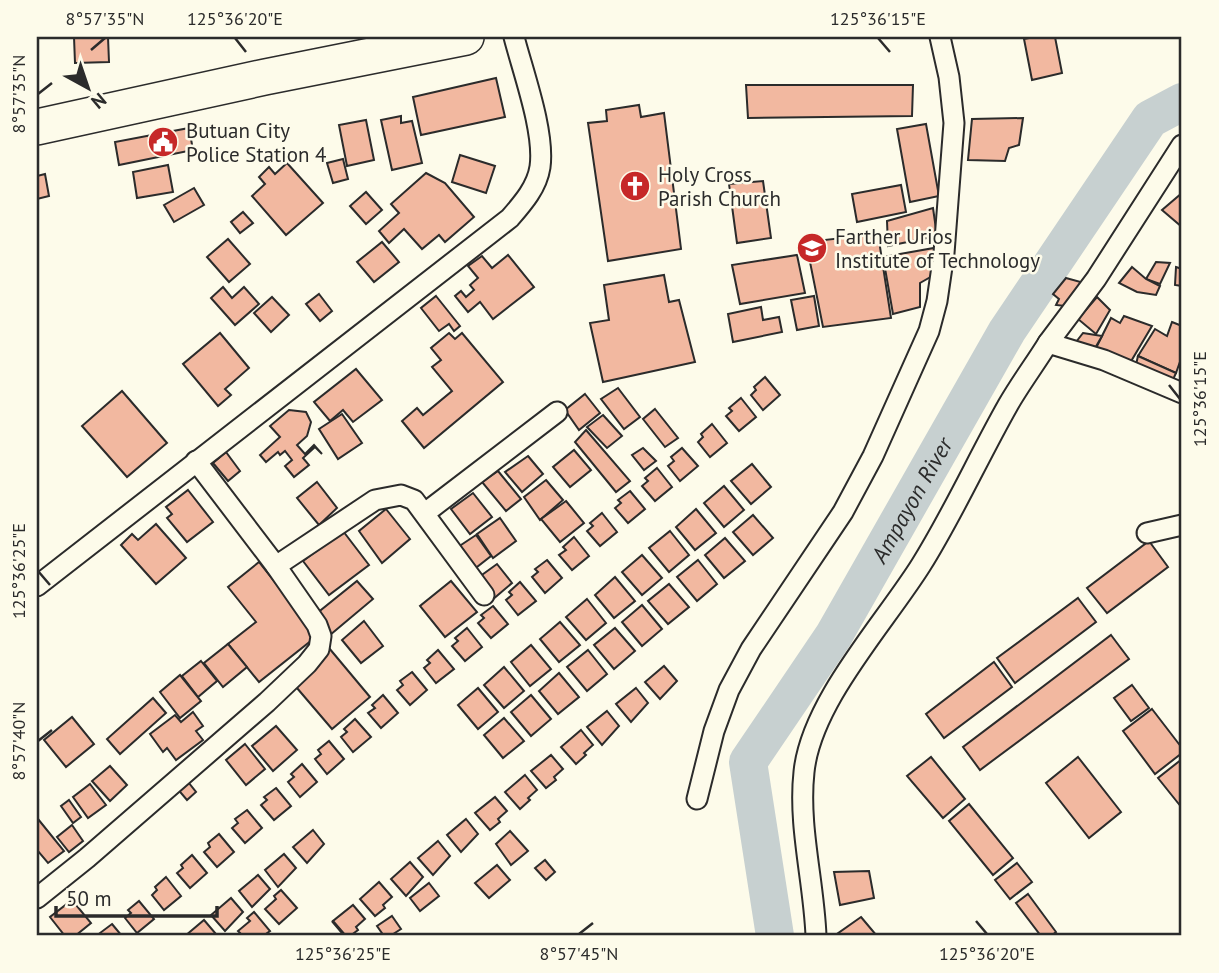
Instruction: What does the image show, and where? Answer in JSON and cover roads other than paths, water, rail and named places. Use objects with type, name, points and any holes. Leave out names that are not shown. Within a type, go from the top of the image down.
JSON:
[{"type":"highway","points":[[37,127],[265,77],[466,37]]},
{"type":"street","points":[[37,586],[510,218],[531,194],[540,167],[539,136],[514,37]]},
{"type":"street","points":[[697,799],[714,731],[729,690],[751,649],[843,512],[873,456],[929,331],[937,301],[944,253],[954,123],[949,77],[940,37]]},
{"type":"street","points":[[816,936],[815,901],[804,814],[804,771],[816,725],[861,650],[922,564],[1009,404],[1048,343],[1096,279],[1182,145]]},
{"type":"street","points":[[1048,343],[1104,360],[1182,393]]},
{"type":"street","points":[[425,513],[556,412]]},
{"type":"street","points":[[37,898],[267,702],[319,649],[321,636],[317,625],[196,461]]},
{"type":"street","points":[[276,566],[375,500],[401,495],[414,500],[425,513],[484,595]]},
{"type":"street","points":[[1147,533],[1182,525]]},
{"type":"waterway","name":"Ampayon River","points":[[775,936],[748,762],[834,635],[1007,331],[1150,119],[1182,102]]},
{"type":"place","name":"Butuan City Police Station 4","points":[[163,142]]},
{"type":"place","name":"Holy Cross Parish Church","points":[[635,186]]},
{"type":"place","name":"Farther Urios Institute of Technology","points":[[812,248]]}]
